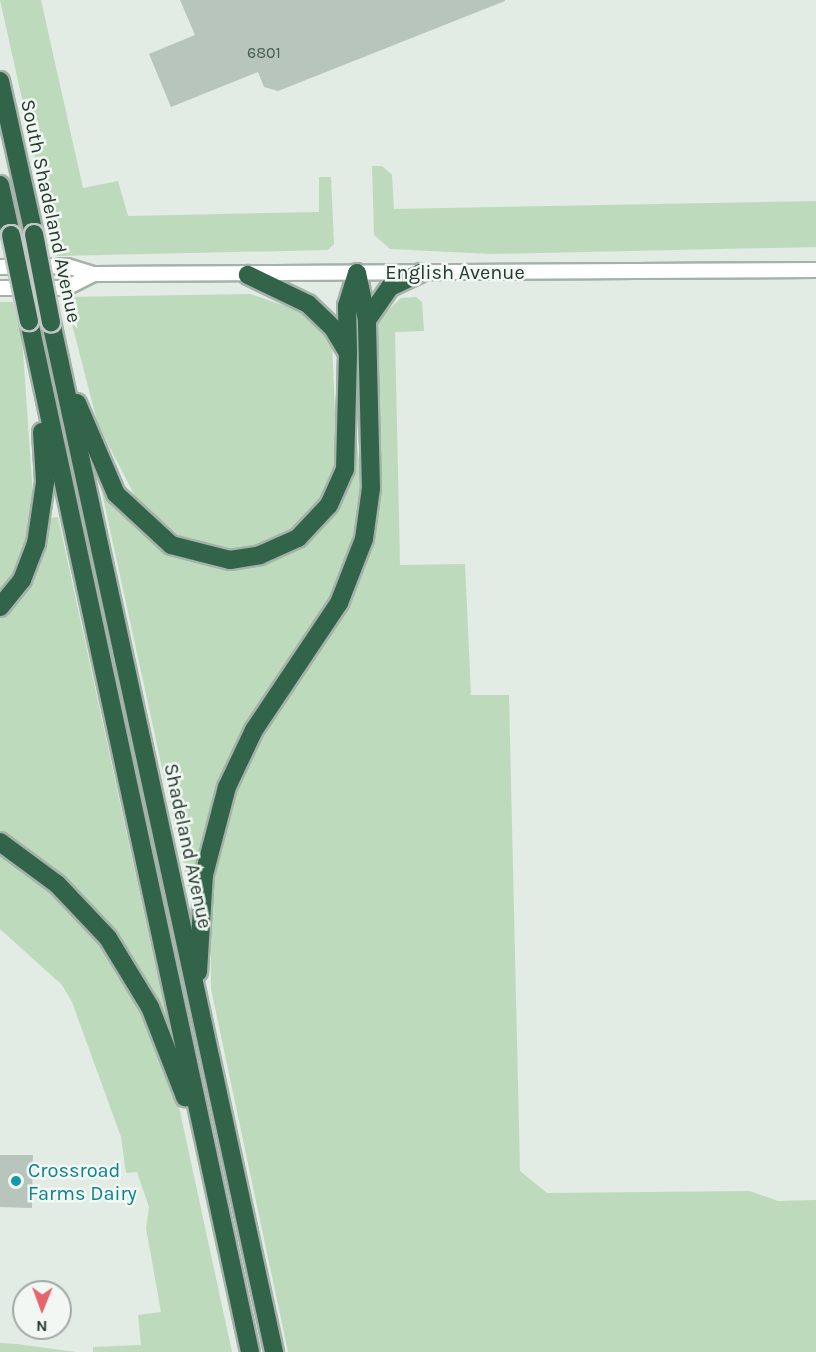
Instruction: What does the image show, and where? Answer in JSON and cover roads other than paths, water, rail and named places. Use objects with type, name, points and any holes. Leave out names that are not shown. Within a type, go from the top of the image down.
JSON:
[{"type":"highway","name":"South Shadeland Avenue","points":[[0,81],[57,350]]},
{"type":"highway","points":[[0,185],[250,1352]]},
{"type":"highway","points":[[196,992],[204,875],[227,787],[254,730],[339,603],[361,550],[371,488],[368,320],[357,273]]},
{"type":"highway","points":[[57,350],[105,474],[125,505],[171,545],[230,560],[260,555],[298,538],[335,495],[348,452],[347,306],[357,273]]},
{"type":"highway","points":[[368,320],[390,287],[420,273]]},
{"type":"highway","points":[[248,275],[308,304],[333,328],[348,353]]},
{"type":"highway","name":"Shadeland Avenue","points":[[57,350],[274,1352]]},
{"type":"highway","points":[[0,607],[27,570],[39,526],[45,475],[39,370]]},
{"type":"highway","points":[[0,842],[65,892],[124,962],[162,1033],[207,1156]]},
{"type":"street","name":"English Avenue","points":[[0,267],[67,266],[94,274],[248,275],[816,270]]},
{"type":"street","name":"English Avenue","points":[[0,288],[66,288],[94,274]]},
{"type":"place","name":"Crossroad Farms Dairy","points":[[16,1181]]}]
